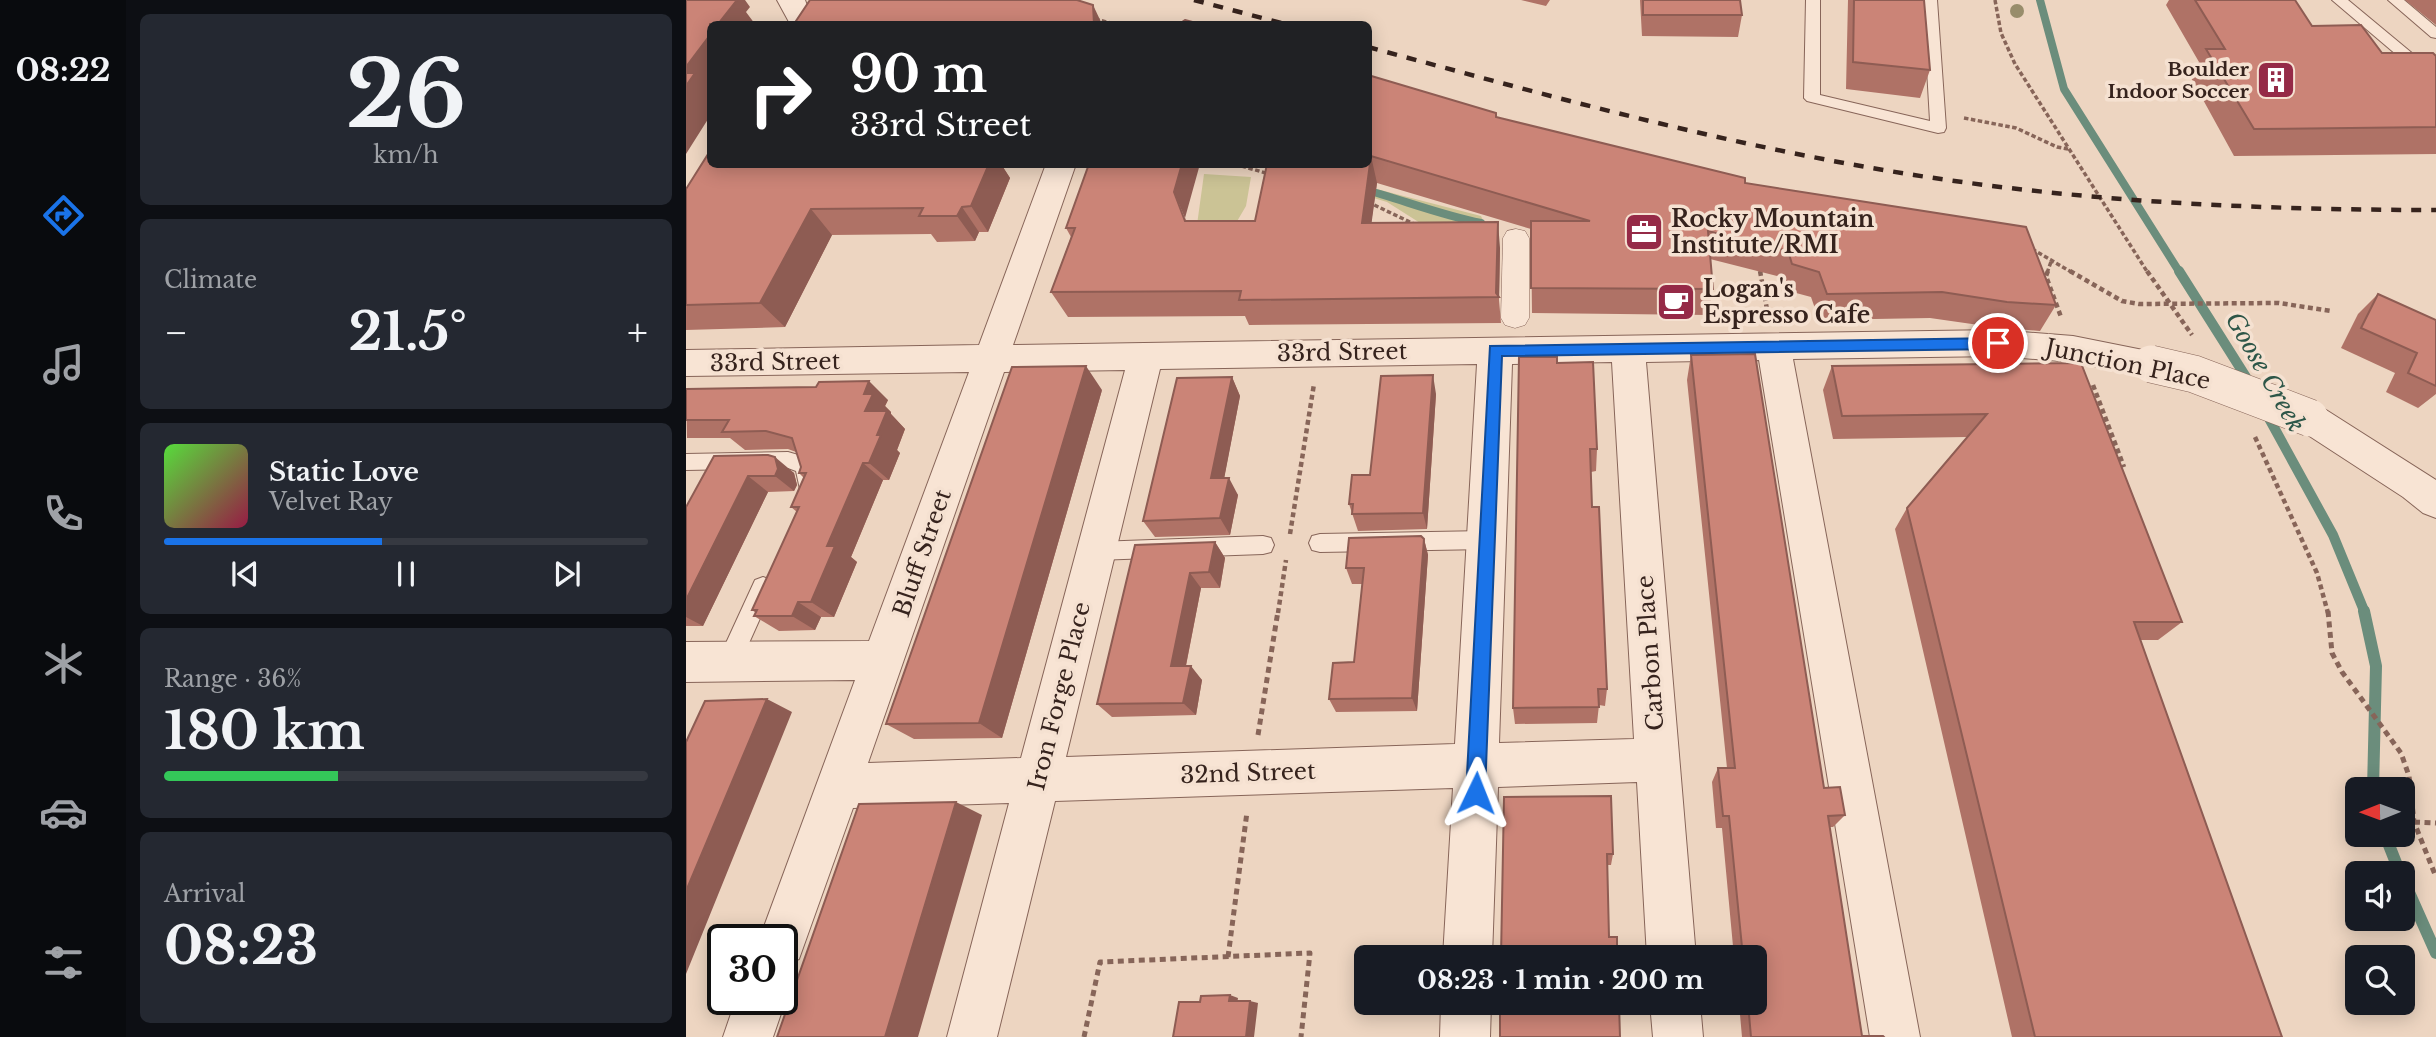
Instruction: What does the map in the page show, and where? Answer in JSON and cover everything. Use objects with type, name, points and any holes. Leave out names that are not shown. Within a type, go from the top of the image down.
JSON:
[{"type":"street","name":"Bluff Street","points":[[789,924],[1060,168]]},
{"type":"street","points":[[1469,945],[1486,540],[1516,238]]},
{"type":"street","name":"33rd Street","points":[[686,363],[1318,353],[1505,334],[1628,349],[1771,331],[1998,343]]},
{"type":"street","points":[[1771,331],[1895,1037]]},
{"type":"street","name":"Junction Place","points":[[1998,343],[2069,337],[2151,364],[2194,374],[2310,418],[2416,486],[2436,502]]},
{"type":"street","name":"Carbon Place","points":[[1628,349],[1671,945]]},
{"type":"street","name":"Iron Forge Place","points":[[972,1037],[1146,355]]},
{"type":"street","points":[[686,662],[885,660]]},
{"type":"street","name":"32nd Street","points":[[839,786],[1657,760]]},
{"type":"street","points":[[748,1037],[756,1015]]},
{"type":"street","points":[[1465,1037],[1466,1015]]},
{"type":"street","points":[[1676,1015],[1678,1037]]},
{"type":"lane","points":[[1813,0],[1812,97],[1938,128],[1930,0]]},
{"type":"lane","points":[[2339,0],[2436,80]]},
{"type":"lane","points":[[2395,0],[2436,34]]},
{"type":"lane","points":[[686,462],[788,460],[805,465],[810,485],[798,510]]},
{"type":"lane","points":[[1320,543],[1486,540]]},
{"type":"lane","points":[[1096,551],[1263,545]]},
{"type":"lane","points":[[729,662],[769,573]]},
{"type":"path","points":[[1090,18],[1102,21]]},
{"type":"path","points":[[1937,116],[2005,125],[2027,131],[2060,149],[2068,149]]},
{"type":"path","points":[[1248,168],[1280,178]]},
{"type":"path","points":[[1359,200],[1371,203],[1415,225]]},
{"type":"path","points":[[2020,246],[2034,249],[2122,301],[2139,304],[2279,303],[2331,311]]},
{"type":"path","points":[[2052,259],[2046,276],[2069,337],[2088,371],[2124,467]]},
{"type":"path","points":[[1760,268],[1771,331]]},
{"type":"path","points":[[1290,535],[1318,353]]},
{"type":"path","points":[[1228,957],[1252,773],[1288,548]]},
{"type":"path","points":[[2356,692],[2401,753],[2409,777]]},
{"type":"path","points":[[2415,822],[2436,822]]},
{"type":"path","points":[[2415,824],[2436,877]]},
{"type":"path","points":[[1084,1037],[1100,962],[1310,953],[1301,1037]]},
{"type":"shaded area","points":[[1204,174],[1251,177],[1246,206],[1229,235],[1196,232]]},
{"type":"shaded area","points":[[1330,177],[1481,216],[1489,234],[1428,228],[1387,202],[1327,184]]},
{"type":"building","points":[[686,0],[737,0],[720,21],[707,21],[707,39],[686,67]]},
{"type":"building","points":[[810,0],[1077,0],[1093,5],[1094,21],[796,21]]},
{"type":"building","points":[[1643,0],[1740,0],[1742,15],[1643,15]]},
{"type":"building","points":[[1854,0],[1924,0],[1930,70],[1853,62]]},
{"type":"building","name":"Boulder Indoor Soccer","points":[[2195,0],[2295,0],[2312,26],[2361,25],[2382,53],[2433,53],[2436,56],[2436,127],[2254,129],[2206,49],[2225,49]]},
{"type":"building","points":[[686,73],[695,73],[686,86]]},
{"type":"building","points":[[1372,76],[1496,113],[1496,117],[1745,178],[1745,183],[2026,227],[2056,305],[2007,302],[1942,292],[1827,294],[1819,272],[1792,264],[1788,251],[1708,231],[1713,289],[1531,288],[1531,221],[1590,221],[1372,156]]},
{"type":"building","points":[[707,156],[707,168],[987,168],[971,206],[962,207],[957,216],[919,216],[923,208],[811,209],[760,303],[686,305],[686,189]]},
{"type":"building","points":[[1088,168],[1181,168],[1174,192],[1185,221],[1255,221],[1266,168],[1369,168],[1362,223],[1498,222],[1496,293],[1499,297],[1239,300],[1241,291],[1051,292],[1075,228],[1066,228]]},
{"type":"building","points":[[2378,294],[2436,320],[2436,386],[2408,373],[2417,353],[2361,328]]},
{"type":"building","points":[[1755,354],[1824,788],[1840,787],[1845,815],[1828,816],[1862,1036],[1884,1037],[1751,1037],[1749,1015],[1767,1015],[1767,945],[1742,945],[1729,816],[1723,816],[1718,768],[1735,768],[1691,355]]},
{"type":"building","points":[[1519,357],[1557,357],[1557,363],[1593,362],[1597,449],[1590,449],[1592,507],[1599,507],[1607,689],[1598,689],[1599,707],[1513,708]]},
{"type":"building","points":[[2081,363],[2182,622],[2134,622],[2282,1037],[2035,1037],[1907,508],[1987,414],[1842,416],[1832,366]]},
{"type":"building","points":[[1086,366],[979,723],[886,724],[1012,367]]},
{"type":"building","points":[[1433,375],[1423,513],[1352,514],[1353,504],[1349,504],[1352,475],[1370,475],[1381,376]]},
{"type":"building","points":[[1232,377],[1211,478],[1229,478],[1220,518],[1143,521],[1177,378]]},
{"type":"building","points":[[869,381],[864,394],[873,394],[865,411],[887,411],[877,435],[881,435],[869,463],[863,463],[827,546],[835,546],[811,602],[798,602],[792,616],[754,616],[757,610],[752,610],[799,507],[791,507],[806,473],[799,473],[801,467],[792,438],[766,431],[722,432],[729,420],[686,420],[686,389],[816,387],[819,382]]},
{"type":"building","points":[[714,456],[775,457],[778,469],[775,476],[748,476],[686,600],[686,507]]},
{"type":"building","points":[[1421,536],[1424,539],[1412,698],[1329,699],[1333,663],[1354,662],[1364,568],[1346,568],[1349,538]]},
{"type":"building","points":[[1215,542],[1209,572],[1190,573],[1171,666],[1191,666],[1183,703],[1097,704],[1135,545]]},
{"type":"building","points":[[767,699],[686,891],[686,742],[705,701]]},
{"type":"building","points":[[1611,796],[1613,854],[1607,854],[1609,937],[1617,937],[1617,945],[1501,945],[1504,797]]},
{"type":"building","points":[[956,802],[885,1037],[777,1037],[785,1015],[798,1015],[798,977],[859,804]]},
{"type":"building","points":[[1230,995],[1229,1001],[1250,1001],[1246,1037],[1173,1037],[1179,1002],[1200,1002],[1201,996]]},
{"type":"building","points":[[1500,1015],[1619,1015],[1620,1037],[1500,1037]]},
{"type":"waterway","name":"Goose Creek","points":[[2040,0],[2064,89],[2180,273]]},
{"type":"waterway","points":[[1363,189],[1481,223]]},
{"type":"waterway","name":"Goose Creek","points":[[2179,271],[2251,385]]},
{"type":"waterway","name":"Goose Creek","points":[[2265,411],[2333,535],[2365,613]]},
{"type":"waterway","name":"Goose Creek","points":[[2364,611],[2376,666],[2373,777]]},
{"type":"waterway","name":"Goose Creek","points":[[2390,847],[2395,861]]},
{"type":"waterway","name":"Goose Creek","points":[[2415,906],[2436,953]]},
{"type":"railway","points":[[1194,0],[1274,21]]},
{"type":"railway","points":[[1372,48],[1708,135],[1914,175],[2044,192],[2174,203],[2436,210]]},
{"type":"place","name":"Boulder Indoor Soccer","points":[[2276,80]]},
{"type":"place","name":"Rocky Mountain Institute/RMI","points":[[1644,232]]},
{"type":"place","name":"Logan's Espresso Cafe","points":[[1676,302]]},
{"type":"route","points":[[1476,793],[1495,350],[1998,343]]}]
